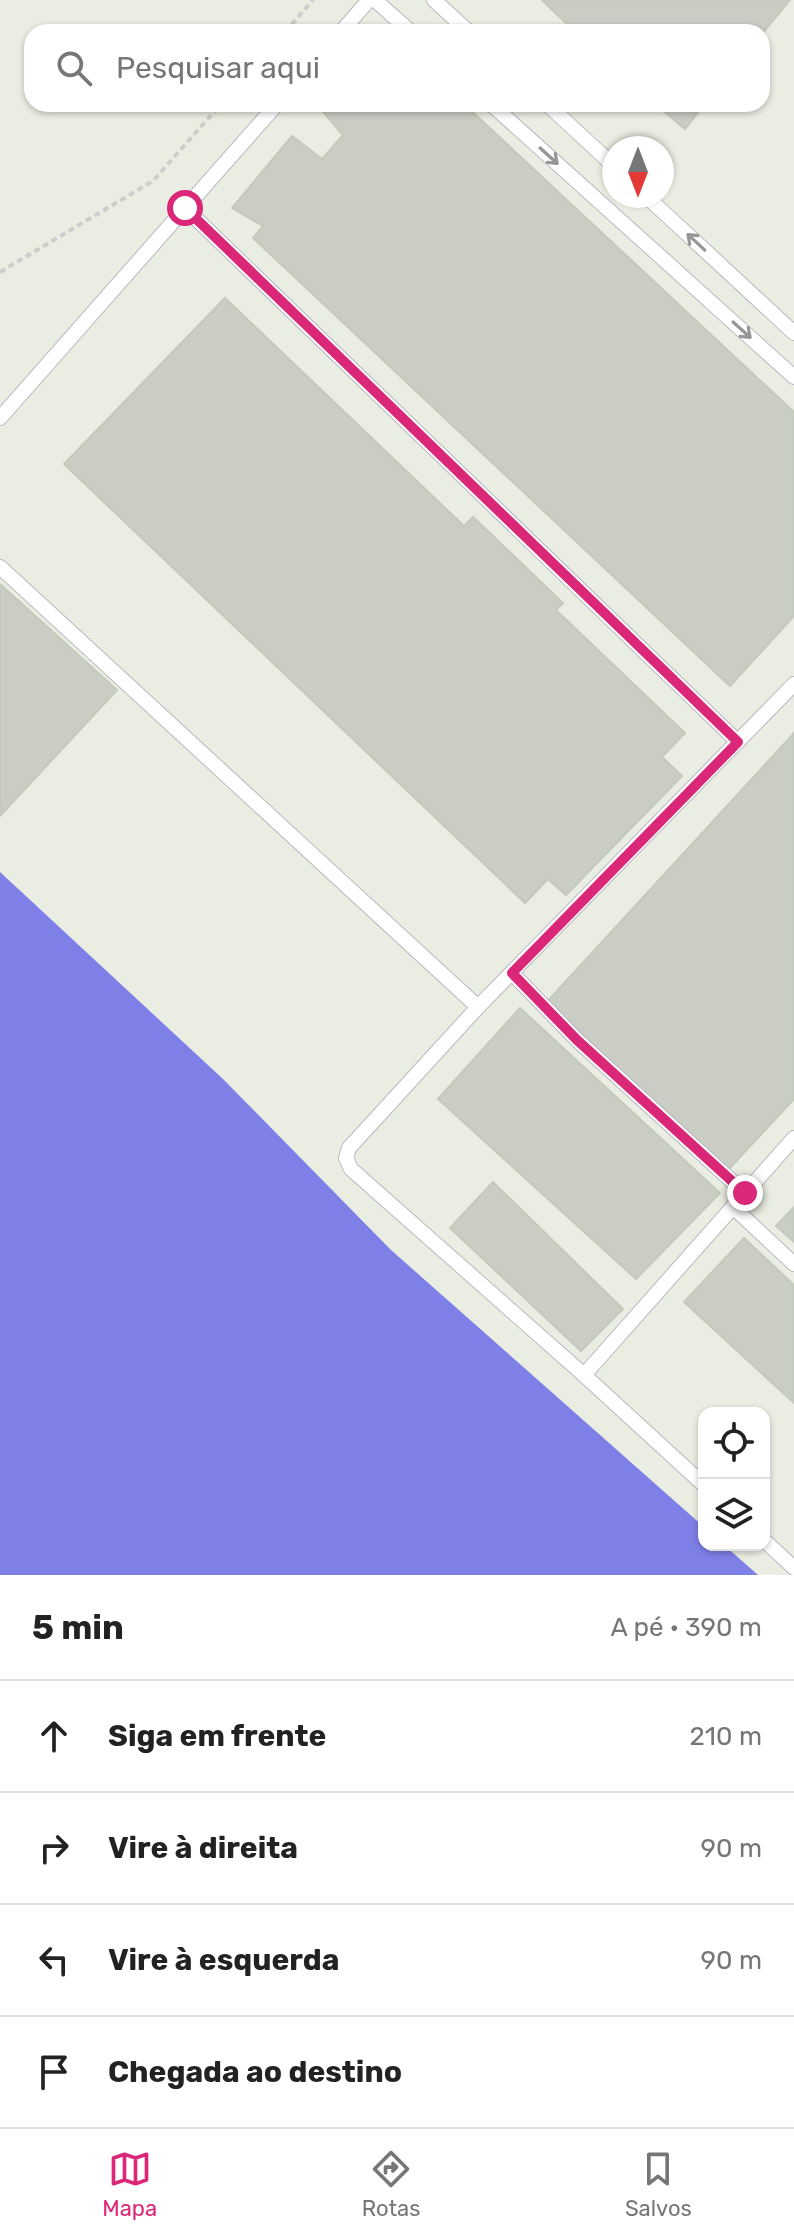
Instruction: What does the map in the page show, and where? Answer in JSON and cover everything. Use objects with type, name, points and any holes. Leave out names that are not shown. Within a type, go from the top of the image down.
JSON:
[{"type":"lane","points":[[348,24],[369,0]]},
{"type":"lane","points":[[375,0],[402,24]]},
{"type":"lane","points":[[434,0],[460,24]]},
{"type":"lane","points":[[0,418],[270,112]]},
{"type":"lane","points":[[500,112],[794,377]]},
{"type":"lane","points":[[556,112],[602,155]]},
{"type":"lane","points":[[185,208],[738,742]]},
{"type":"lane","points":[[659,208],[794,333]]},
{"type":"lane","points":[[0,567],[478,1007]]},
{"type":"lane","points":[[698,1480],[351,1169],[346,1158],[349,1148],[478,1007],[794,684]]},
{"type":"lane","points":[[512,973],[577,1040],[745,1193]]},
{"type":"lane","points":[[584,1375],[794,1138]]},
{"type":"lane","points":[[733,1207],[794,1264]]},
{"type":"lane","points":[[770,1545],[793,1565]]},
{"type":"path","points":[[292,24],[313,0]]},
{"type":"path","points":[[0,272],[153,181],[214,112]]},
{"type":"shaded area","points":[[0,872],[223,1079],[391,1250],[698,1522],[698,1551],[731,1551],[758,1575],[0,1575]]},
{"type":"building","points":[[542,0],[790,0],[770,24],[567,24]]},
{"type":"building","points":[[323,112],[473,112],[794,412],[794,616],[730,686],[253,238],[263,226],[232,208],[292,136],[322,159],[343,135]]},
{"type":"building","points":[[665,112],[699,112],[685,129]]},
{"type":"building","points":[[225,298],[464,526],[473,517],[563,603],[556,610],[685,733],[662,757],[682,776],[566,895],[548,879],[525,903],[64,464]]},
{"type":"building","points":[[0,584],[117,690],[0,816]]},
{"type":"building","points":[[794,733],[794,1099],[728,1170],[545,1004]]},
{"type":"building","points":[[520,1008],[720,1193],[636,1279],[438,1099]]},
{"type":"building","points":[[493,1182],[623,1309],[581,1351],[450,1228]]},
{"type":"building","points":[[794,1207],[794,1242],[776,1226]]},
{"type":"building","points":[[744,1238],[794,1285],[794,1403],[684,1302]]},
{"type":"route","points":[[185,208],[738,742],[512,973],[577,1040],[745,1193]]}]
